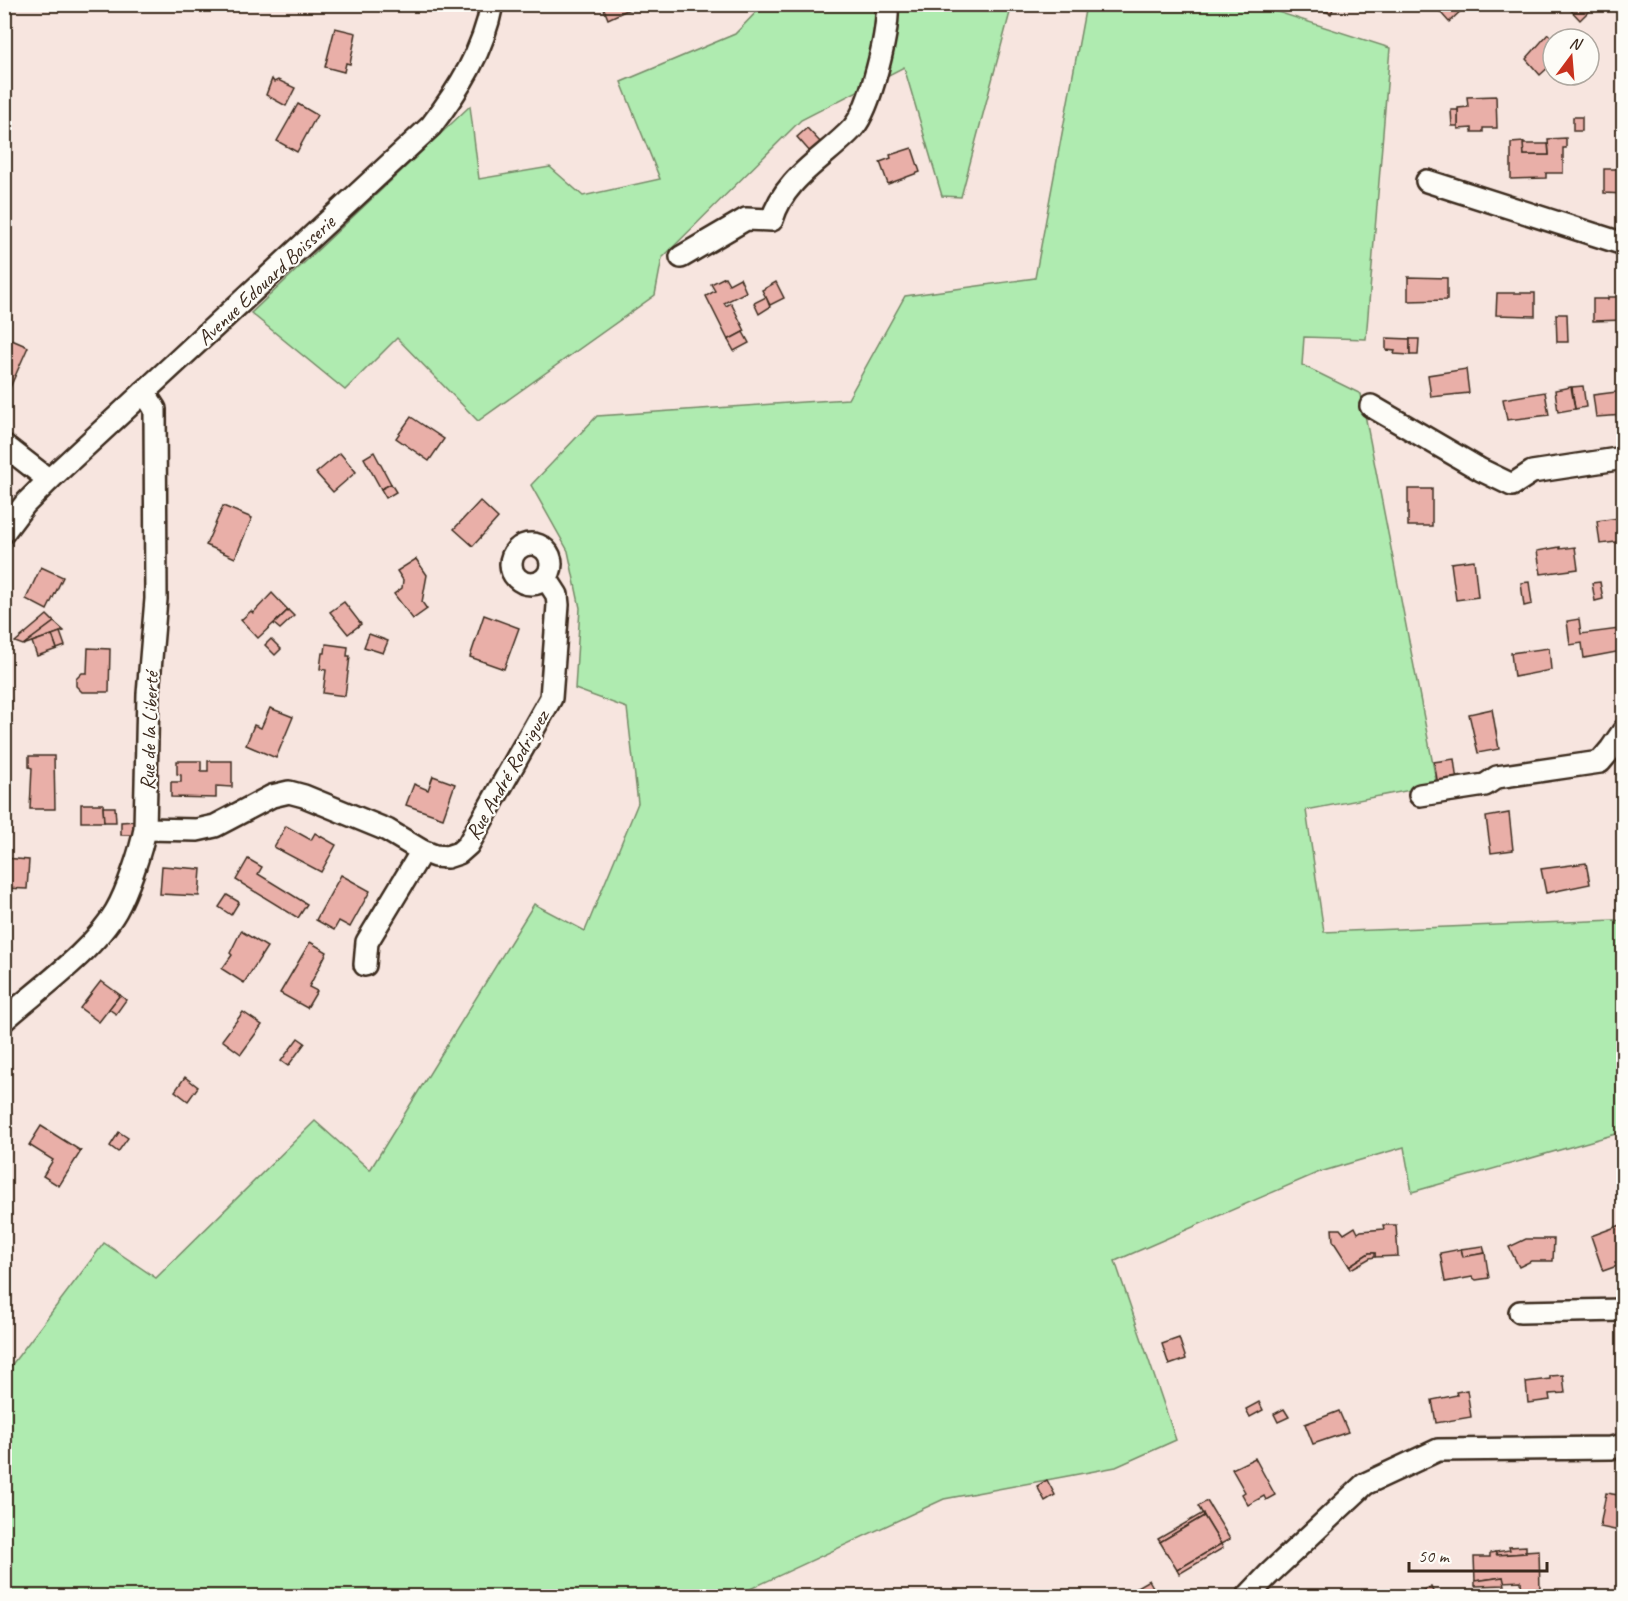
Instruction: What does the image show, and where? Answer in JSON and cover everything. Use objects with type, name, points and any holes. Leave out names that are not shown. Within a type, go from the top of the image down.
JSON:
[{"type":"street","name":"Avenue Edouard Boisserie","points":[[4,532],[25,504],[49,480],[431,126],[457,92],[477,57],[492,4]]},
{"type":"street","points":[[681,257],[746,219],[772,220],[775,208],[792,183],[854,126],[878,70],[887,4]]},
{"type":"street","points":[[1427,181],[1623,244]]},
{"type":"street","name":"Rue de la Liberté","points":[[4,1020],[93,942],[106,926],[117,910],[142,846],[145,829],[148,694],[156,599],[155,409],[144,392]]},
{"type":"street","points":[[1371,406],[1480,470],[1512,485],[1532,472],[1623,458]]},
{"type":"street","points":[[4,445],[49,480]]},
{"type":"street","name":"Rue André Rodriguez","points":[[145,829],[197,830],[215,826],[273,796],[288,792],[304,796],[387,830],[435,856],[447,857],[459,853],[468,845],[551,698],[558,605],[557,595],[546,578]]},
{"type":"street","points":[[1420,795],[1485,785],[1497,777],[1600,762],[1623,730]]},
{"type":"street","points":[[365,965],[367,942],[422,851]]},
{"type":"street","points":[[1520,1312],[1623,1310]]},
{"type":"street","points":[[1248,1596],[1365,1484],[1438,1450],[1611,1448],[1623,1444]]},
{"type":"green space","points":[[763,5],[1012,5],[961,197],[942,196],[904,67],[801,120],[662,258],[655,295],[478,421],[397,338],[345,390],[251,313],[470,106],[479,179],[550,167],[583,196],[660,179],[621,82],[735,34]]},
{"type":"green space","points":[[1086,5],[1256,5],[1390,48],[1366,339],[1304,337],[1302,365],[1361,394],[1437,785],[1306,810],[1324,932],[1615,920],[1623,922],[1623,1132],[1412,1192],[1404,1147],[1317,1173],[1115,1261],[1176,1440],[1116,1467],[944,1499],[735,1596],[5,1596],[4,1375],[104,1243],[156,1278],[315,1121],[370,1170],[534,904],[585,931],[638,803],[627,708],[575,689],[580,608],[568,551],[531,485],[597,416],[848,399],[905,296],[1035,278]]},
{"type":"building","points":[[602,4],[638,4],[638,5],[608,19]]},
{"type":"building","points":[[1310,4],[1335,4],[1331,14]]},
{"type":"building","points":[[1433,4],[1465,4],[1466,6],[1449,22]]},
{"type":"building","points":[[1565,4],[1596,4],[1580,20]]},
{"type":"building","points":[[335,28],[356,33],[350,64],[346,63],[344,72],[325,67]]},
{"type":"building","points":[[1541,42],[1541,74],[1526,59]]},
{"type":"building","points":[[272,79],[274,82],[278,80],[295,88],[286,106],[266,95]]},
{"type":"building","points":[[1496,96],[1497,128],[1483,128],[1483,132],[1472,132],[1472,128],[1458,129],[1458,108],[1468,107],[1467,97]]},
{"type":"building","points":[[298,104],[317,115],[297,152],[277,141]]},
{"type":"building","points":[[1451,110],[1458,110],[1458,126],[1452,126]]},
{"type":"building","points":[[1573,117],[1582,117],[1582,131],[1573,131]]},
{"type":"building","points":[[807,128],[821,143],[811,153],[797,137]]},
{"type":"building","points":[[1566,138],[1566,148],[1563,148],[1563,173],[1546,173],[1546,178],[1511,179],[1511,143],[1524,142],[1524,155],[1549,155],[1548,139]]},
{"type":"building","points":[[1523,144],[1548,144],[1549,155],[1524,155]]},
{"type":"building","points":[[912,148],[920,172],[888,184],[880,162],[891,158],[890,155]]},
{"type":"building","points":[[1604,169],[1624,169],[1624,194],[1604,193]]},
{"type":"building","points":[[725,277],[729,284],[740,278],[746,292],[724,303],[726,306],[731,303],[745,331],[728,340],[706,296],[715,291],[711,284]]},
{"type":"building","points":[[1408,277],[1447,278],[1447,300],[1408,301]]},
{"type":"building","points":[[776,282],[784,298],[770,305],[762,290]]},
{"type":"building","points":[[1497,293],[1535,293],[1535,316],[1496,315]]},
{"type":"building","points":[[766,297],[770,307],[759,314],[754,303]]},
{"type":"building","points":[[1608,297],[1624,297],[1624,320],[1593,321],[1593,299],[1608,299]]},
{"type":"building","points":[[1556,314],[1567,314],[1568,342],[1557,342]]},
{"type":"building","points":[[743,332],[749,343],[734,351],[728,340]]},
{"type":"building","points":[[5,337],[28,347],[8,392],[4,390]]},
{"type":"building","points":[[1386,338],[1410,339],[1410,355],[1394,354],[1395,351],[1386,350]]},
{"type":"building","points":[[1410,339],[1419,339],[1418,355],[1410,355]]},
{"type":"building","points":[[1466,369],[1469,393],[1431,397],[1428,375]]},
{"type":"building","points":[[1583,386],[1586,407],[1575,409],[1572,387]]},
{"type":"building","points":[[1571,387],[1575,409],[1558,412],[1555,390]]},
{"type":"building","points":[[1624,391],[1624,415],[1596,417],[1593,395]]},
{"type":"building","points":[[1545,392],[1549,415],[1507,420],[1503,399]]},
{"type":"building","points":[[411,417],[444,439],[429,461],[396,438]]},
{"type":"building","points":[[374,452],[391,484],[381,489],[364,458]]},
{"type":"building","points":[[340,453],[356,472],[333,492],[316,473]]},
{"type":"building","points":[[391,484],[396,492],[386,498],[381,489]]},
{"type":"building","points":[[1408,489],[1432,489],[1432,526],[1408,526]]},
{"type":"building","points":[[480,501],[498,518],[473,546],[454,529]]},
{"type":"building","points":[[223,506],[252,518],[235,558],[206,545]]},
{"type":"building","points":[[1624,519],[1624,541],[1600,544],[1597,521]]},
{"type":"building","points":[[1560,547],[1560,549],[1575,547],[1578,569],[1541,574],[1537,551]]},
{"type":"building","points":[[416,559],[427,575],[422,602],[427,609],[413,619],[394,594],[402,588],[403,580],[397,571]]},
{"type":"building","points":[[1474,560],[1478,597],[1456,600],[1451,563]]},
{"type":"building","points":[[41,567],[63,577],[47,610],[26,599]]},
{"type":"building","points":[[1529,582],[1532,604],[1524,606],[1521,583]]},
{"type":"building","points":[[1600,582],[1603,599],[1595,601],[1592,583]]},
{"type":"building","points":[[272,593],[288,610],[258,638],[241,620],[251,611],[253,613]]},
{"type":"building","points":[[344,602],[361,624],[348,634],[330,612]]},
{"type":"building","points":[[288,610],[294,616],[280,629],[274,624]]},
{"type":"building","points":[[47,615],[54,622],[23,645],[15,642]]},
{"type":"building","points":[[484,615],[519,628],[504,669],[470,657]]},
{"type":"building","points":[[1579,619],[1581,634],[1619,629],[1622,651],[1584,658],[1582,643],[1570,645],[1567,621]]},
{"type":"building","points":[[54,622],[64,631],[23,645]]},
{"type":"building","points":[[60,632],[65,646],[57,649],[52,635]]},
{"type":"building","points":[[369,634],[388,641],[383,653],[364,647]]},
{"type":"building","points":[[52,635],[57,649],[37,656],[32,642]]},
{"type":"building","points":[[271,639],[281,649],[275,655],[265,645]]},
{"type":"building","points":[[326,644],[348,647],[347,656],[350,656],[345,696],[323,693],[326,670],[320,669]]},
{"type":"building","points":[[88,648],[110,649],[109,692],[82,692],[76,686],[76,679],[82,673],[87,673]]},
{"type":"building","points":[[1549,648],[1551,670],[1514,677],[1511,653]]},
{"type":"building","points":[[270,708],[293,717],[276,758],[246,745],[254,725],[261,728]]},
{"type":"building","points":[[1492,709],[1499,749],[1478,753],[1469,714]]},
{"type":"building","points":[[29,756],[54,756],[55,809],[30,809],[32,768],[29,767]]},
{"type":"building","points":[[1454,759],[1457,782],[1438,785],[1434,762]]},
{"type":"building","points":[[177,761],[201,761],[201,771],[208,771],[208,761],[232,761],[232,787],[216,786],[216,798],[171,797],[171,782],[181,782],[181,775],[177,774]]},
{"type":"building","points":[[433,776],[455,784],[443,818],[406,805],[414,784],[428,790]]},
{"type":"building","points":[[81,804],[103,804],[104,822],[81,822]]},
{"type":"building","points":[[103,807],[115,807],[116,822],[104,822]]},
{"type":"building","points":[[1509,813],[1513,850],[1491,853],[1486,817]]},
{"type":"building","points":[[136,821],[136,835],[121,835],[121,822]]},
{"type":"building","points":[[286,826],[311,840],[315,833],[336,845],[321,872],[274,847]]},
{"type":"building","points":[[4,858],[29,860],[27,889],[5,888]]},
{"type":"building","points":[[248,859],[262,867],[258,874],[307,904],[298,918],[236,880]]},
{"type":"building","points":[[1586,863],[1590,884],[1546,893],[1541,869]]},
{"type":"building","points":[[162,866],[201,869],[199,896],[160,894]]},
{"type":"building","points":[[341,875],[370,891],[350,927],[339,921],[334,930],[316,920]]},
{"type":"building","points":[[227,895],[239,902],[231,915],[219,907]]},
{"type":"building","points":[[241,931],[267,947],[244,983],[222,969],[232,955],[230,953]]},
{"type":"building","points":[[310,942],[327,952],[309,987],[317,991],[307,1008],[280,993]]},
{"type":"building","points":[[101,981],[120,995],[99,1022],[80,1008]]},
{"type":"building","points":[[120,995],[126,1000],[116,1014],[109,1009]]},
{"type":"building","points":[[243,1012],[262,1025],[241,1054],[222,1040]]},
{"type":"building","points":[[298,1038],[305,1043],[288,1066],[281,1061]]},
{"type":"building","points":[[185,1077],[198,1087],[188,1101],[175,1091]]},
{"type":"building","points":[[41,1126],[81,1151],[59,1186],[43,1176],[53,1160],[29,1145]]},
{"type":"building","points":[[119,1132],[128,1138],[118,1152],[110,1146]]},
{"type":"building","points":[[1383,1225],[1396,1225],[1398,1256],[1375,1257],[1375,1253],[1369,1253],[1349,1266],[1333,1241],[1332,1229],[1340,1229],[1344,1234],[1355,1227],[1358,1233],[1384,1229]]},
{"type":"building","points":[[1621,1225],[1624,1231],[1624,1251],[1620,1252],[1622,1260],[1615,1262],[1617,1266],[1603,1271],[1591,1236]]},
{"type":"building","points":[[1526,1239],[1554,1239],[1553,1261],[1531,1261],[1519,1267],[1509,1247]]},
{"type":"building","points":[[1483,1246],[1485,1253],[1463,1257],[1461,1249]]},
{"type":"building","points":[[1461,1249],[1463,1257],[1485,1253],[1489,1278],[1476,1280],[1472,1277],[1445,1282],[1440,1253]]},
{"type":"building","points":[[1369,1253],[1375,1253],[1375,1257],[1351,1269],[1349,1266]]},
{"type":"building","points":[[1179,1338],[1186,1359],[1169,1365],[1162,1344]]},
{"type":"building","points":[[1563,1375],[1565,1393],[1549,1394],[1550,1400],[1528,1403],[1526,1382]]},
{"type":"building","points":[[1467,1390],[1471,1417],[1436,1423],[1432,1400],[1457,1395],[1456,1392]]},
{"type":"building","points":[[1259,1402],[1263,1410],[1250,1417],[1246,1409]]},
{"type":"building","points":[[1284,1409],[1289,1417],[1278,1422],[1274,1414]]},
{"type":"building","points":[[1339,1411],[1348,1432],[1313,1444],[1305,1424]]},
{"type":"building","points":[[1255,1458],[1275,1495],[1266,1500],[1264,1496],[1248,1505],[1242,1494],[1245,1492],[1232,1469]]},
{"type":"building","points":[[1047,1480],[1055,1495],[1045,1501],[1037,1486]]},
{"type":"building","points":[[1606,1493],[1624,1496],[1624,1515],[1620,1531],[1600,1527]]},
{"type":"building","points":[[1207,1501],[1230,1539],[1221,1544],[1198,1506]]},
{"type":"building","points":[[1203,1513],[1204,1516],[1160,1542],[1158,1539]]},
{"type":"building","points":[[1204,1516],[1221,1544],[1177,1570],[1160,1542]]},
{"type":"building","points":[[1221,1544],[1223,1548],[1179,1574],[1177,1570]]},
{"type":"building","points":[[1526,1546],[1526,1553],[1497,1555],[1495,1552],[1510,1550],[1509,1547]]},
{"type":"building","points":[[1539,1550],[1540,1592],[1522,1593],[1521,1581],[1503,1582],[1503,1577],[1475,1581],[1474,1557],[1490,1557],[1490,1553],[1495,1552],[1497,1555]]},
{"type":"building","points":[[1503,1577],[1505,1585],[1475,1586],[1475,1581]]},
{"type":"building","points":[[1149,1580],[1158,1596],[1121,1596]]},
{"type":"building","points":[[1431,1587],[1435,1596],[1408,1596]]}]
